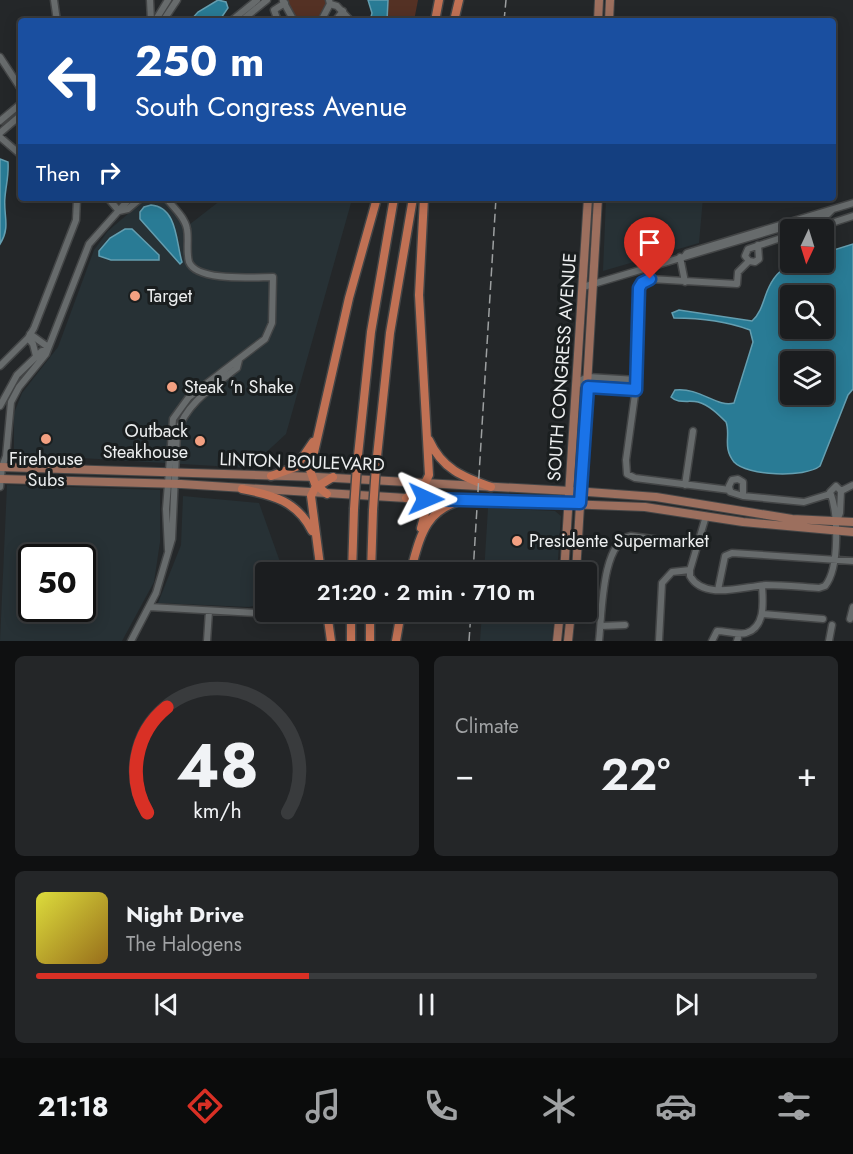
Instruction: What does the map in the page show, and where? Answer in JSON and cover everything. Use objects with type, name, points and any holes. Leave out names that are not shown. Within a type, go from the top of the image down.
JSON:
[{"type":"highway","points":[[436,18],[439,0]]},
{"type":"highway","points":[[455,18],[459,0]]},
{"type":"highway","points":[[319,562],[316,540],[315,490],[311,477],[353,283],[376,201]]},
{"type":"highway","points":[[352,562],[357,465],[371,332],[393,201]]},
{"type":"highway","points":[[371,562],[376,466],[390,333],[412,201]]},
{"type":"highway","points":[[413,562],[426,499],[423,486],[428,438],[419,303],[424,201]]},
{"type":"highway","points":[[271,476],[299,465],[309,452],[320,428]]},
{"type":"highway","points":[[428,438],[447,467],[463,477],[491,487]]},
{"type":"highway","points":[[315,490],[333,477]]},
{"type":"highway","points":[[405,481],[423,486]]},
{"type":"highway","points":[[406,498],[423,486]]},
{"type":"highway","points":[[242,489],[276,496],[291,504],[304,516],[316,540]]},
{"type":"highway","points":[[315,490],[327,494]]},
{"type":"highway","points":[[415,555],[433,514],[446,505],[464,500]]},
{"type":"highway","points":[[328,622],[331,641]]},
{"type":"highway","points":[[351,622],[351,641]]},
{"type":"highway","points":[[370,622],[370,641]]},
{"type":"highway","points":[[396,641],[399,622]]},
{"type":"main road","points":[[598,18],[599,0]]},
{"type":"main road","points":[[609,18],[610,0]]},
{"type":"main road","name":"SOUTH CONGRESS AVENUE","points":[[565,562],[588,201]]},
{"type":"main road","name":"SOUTH CONGRESS AVENUE","points":[[577,562],[598,201]]},
{"type":"main road","name":"LINTON BOULEVARD","points":[[1,466],[405,481]]},
{"type":"main road","name":"LINTON BOULEVARD","points":[[0,479],[315,490]]},
{"type":"main road","points":[[423,486],[491,487],[648,496],[722,509],[853,522]]},
{"type":"main road","name":"LINTON BOULEVARD","points":[[327,494],[660,508],[758,524],[853,532]]},
{"type":"main road","points":[[706,516],[722,509]]},
{"type":"main road","points":[[557,641],[559,622]]},
{"type":"main road","points":[[568,641],[570,622]]},
{"type":"street","points":[[54,0],[57,18]]},
{"type":"street","points":[[150,0],[153,18]]},
{"type":"street","points":[[155,18],[168,0]]},
{"type":"street","points":[[165,18],[177,0]]},
{"type":"street","points":[[235,18],[256,0]]},
{"type":"street","points":[[245,18],[267,0]]},
{"type":"street","points":[[277,18],[274,10],[284,1],[292,18]]},
{"type":"street","points":[[322,18],[330,2],[348,18]]},
{"type":"street","points":[[338,18],[343,12]]},
{"type":"street","points":[[0,57],[18,84]]},
{"type":"street","points":[[0,121],[18,106]]},
{"type":"street","points":[[18,118],[0,135],[18,152]]},
{"type":"street","points":[[0,366],[29,336],[76,220],[76,201]]},
{"type":"street","points":[[111,201],[119,211]]},
{"type":"street","points":[[0,487],[1,466],[6,456],[11,402],[19,387],[46,354],[89,244],[127,201]]},
{"type":"street","points":[[119,211],[128,209],[137,201]]},
{"type":"street","points":[[131,641],[159,584],[168,550],[172,473],[170,431],[176,413],[199,388],[231,362],[239,360],[260,345],[272,323],[273,277],[211,276],[195,270],[189,259],[187,229],[168,201]]},
{"type":"street","points":[[683,256],[716,243],[853,203]]},
{"type":"street","points":[[812,219],[828,214],[832,210]]},
{"type":"street","points":[[808,219],[817,216],[819,212]]},
{"type":"street","points":[[834,222],[853,216]]},
{"type":"street","points":[[583,287],[780,229]]},
{"type":"street","points":[[749,261],[745,253],[748,249],[780,238]]},
{"type":"street","points":[[699,254],[716,247],[716,243]]},
{"type":"street","points":[[749,261],[754,262],[759,259],[758,245]]},
{"type":"street","points":[[683,256],[685,282]]},
{"type":"street","points":[[749,261],[738,272],[737,284],[650,279],[640,285],[636,346],[637,380],[626,460],[627,474],[635,478],[730,490],[733,494],[743,496],[808,502],[830,494],[834,486],[842,491]]},
{"type":"street","points":[[29,336],[47,349]]},
{"type":"street","points":[[29,336],[36,356]]},
{"type":"street","points":[[0,406],[17,375],[36,356],[47,349]]},
{"type":"street","points":[[577,382],[588,377],[637,380]]},
{"type":"street","points":[[577,382],[588,387],[636,390]]},
{"type":"street","points":[[686,485],[693,431]]},
{"type":"street","points":[[730,490],[732,480],[741,480],[745,485],[743,496]]},
{"type":"street","points":[[842,491],[853,484]]},
{"type":"street","points":[[837,521],[842,491]]},
{"type":"street","points":[[706,516],[690,570],[696,584],[718,590],[736,591],[762,586],[822,588],[828,582],[834,560],[837,521],[834,501],[830,494]]},
{"type":"street","points":[[599,641],[608,562],[621,542],[631,536],[698,545]]},
{"type":"street","points":[[718,590],[722,563],[725,556],[732,553],[853,561]]},
{"type":"street","points":[[659,641],[660,589],[665,578],[678,570],[690,570]]},
{"type":"street","points":[[712,641],[717,631],[747,632],[763,614],[762,586]]},
{"type":"street","points":[[149,607],[255,613]]},
{"type":"street","points":[[850,619],[853,607]]},
{"type":"street","points":[[207,641],[209,610]]},
{"type":"street","points":[[763,614],[823,619]]},
{"type":"street","points":[[601,626],[624,625]]},
{"type":"street","points":[[829,641],[832,625]]},
{"type":"shaded area","points":[[286,0],[328,0],[320,18],[295,18]]},
{"type":"shaded area","points":[[388,0],[418,0],[415,18],[387,18]]},
{"type":"shaded area","points":[[143,201],[164,201],[185,228],[220,201],[351,203],[286,434],[249,468],[14,454],[14,413],[22,393],[58,347],[94,250],[108,231]]},
{"type":"shaded area","points":[[606,201],[703,201],[699,243],[603,271]]},
{"type":"shaded area","points":[[7,485],[160,490],[160,542],[154,582],[122,641],[0,641]]},
{"type":"shaded area","points":[[183,496],[259,503],[280,562],[255,562],[255,606],[158,603],[181,545]]},
{"type":"shaded area","points":[[488,508],[555,511],[561,516],[558,562],[485,562]]},
{"type":"shaded area","points":[[481,622],[553,622],[552,641],[480,641]]},
{"type":"water","points":[[218,0],[226,2],[228,8],[221,18],[193,18],[198,12]]},
{"type":"water","points":[[368,0],[388,0],[387,18],[371,18],[372,13]]},
{"type":"water","points":[[0,159],[8,162],[8,167],[6,226],[0,244]]},
{"type":"water","points":[[151,205],[160,207],[171,219],[182,262],[180,264],[140,219],[140,212],[144,207]]},
{"type":"water","points":[[125,229],[132,229],[159,255],[159,260],[111,260],[99,256],[99,251],[110,238]]},
{"type":"water","points":[[853,244],[853,389],[848,395],[820,466],[813,470],[790,474],[763,473],[741,467],[734,462],[728,451],[726,422],[702,403],[677,400],[671,397],[675,390],[684,390],[721,403],[734,403],[753,342],[750,330],[732,324],[674,318],[672,313],[679,310],[752,321],[757,316],[774,278],[780,271],[780,273],[834,273],[834,250]]},
{"type":"railway","points":[[504,18],[506,0]]},
{"type":"railway","points":[[474,562],[496,201]]},
{"type":"railway","points":[[469,641],[470,622]]},
{"type":"place","name":"Target","points":[[135,296]]},
{"type":"place","name":"Steak 'n Shake","points":[[172,387]]},
{"type":"place","name":"Firehouse Subs","points":[[46,439]]},
{"type":"place","name":"Outback Steakhouse","points":[[200,441]]},
{"type":"place","name":"Presidente Supermarket","points":[[517,541]]},
{"type":"route","points":[[426,499],[580,503],[588,387],[636,390],[639,288],[644,281],[650,279]]}]
